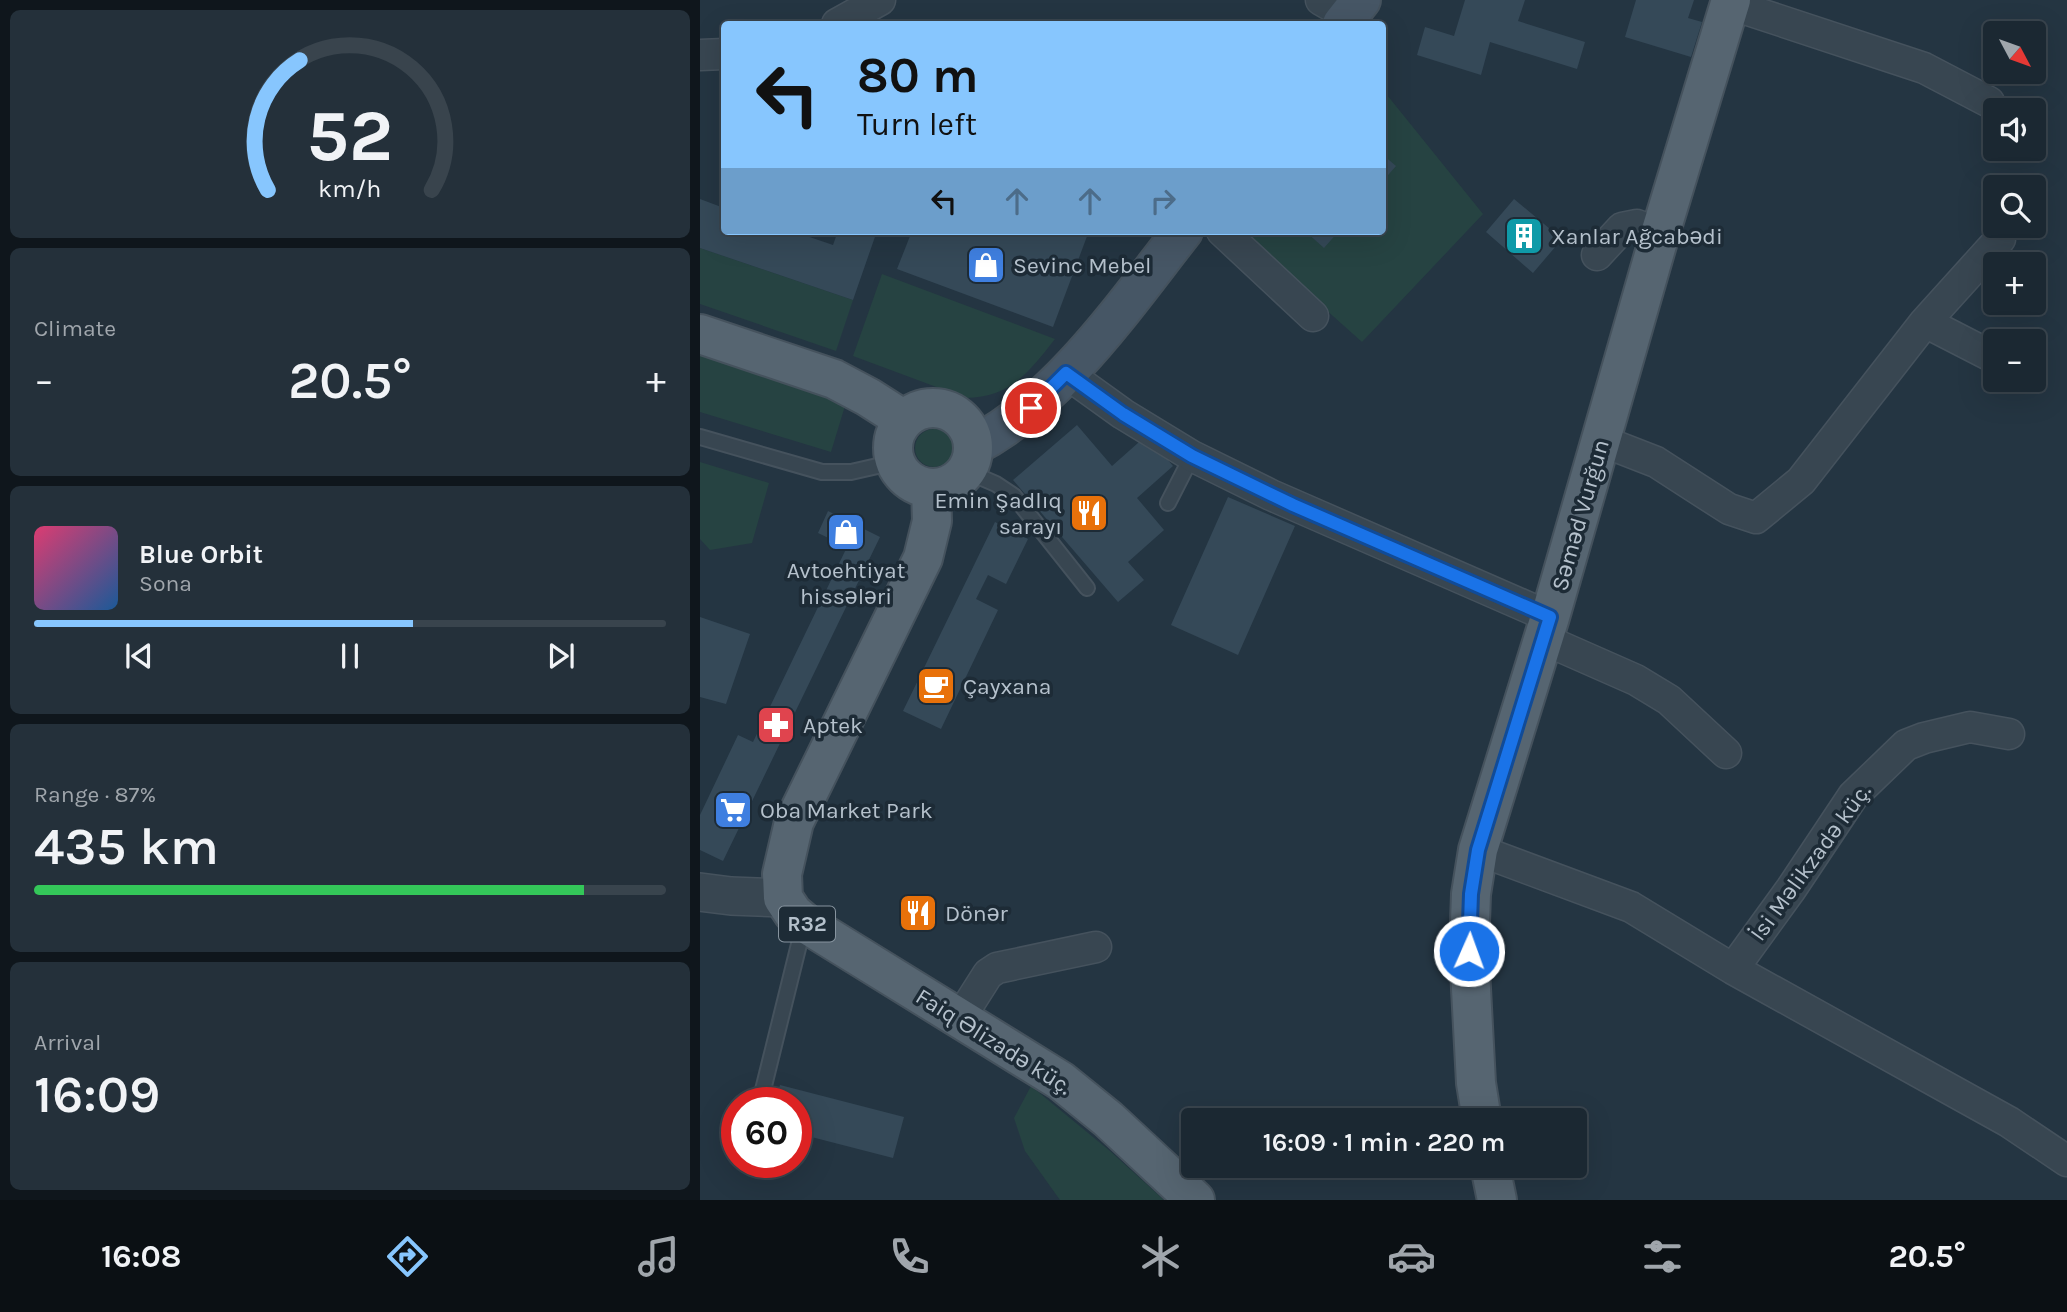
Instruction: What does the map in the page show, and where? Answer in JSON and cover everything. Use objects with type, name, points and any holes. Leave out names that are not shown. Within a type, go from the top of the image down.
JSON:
[{"type":"main road","name":"Səməd Vurğun","points":[[1480,1108],[1476,1083],[1469,951],[1471,894],[1478,850],[1547,628],[1730,2]]},
{"type":"main road","points":[[969,458],[970,433],[953,413],[941,409],[928,408],[904,419],[893,444],[895,463],[909,481],[931,488],[956,480],[969,458],[1031,408],[1066,373],[1180,235]]},
{"type":"main road","points":[[700,334],[834,379],[904,419]]},
{"type":"main road","name":"R32","points":[[794,910],[782,874],[794,822],[923,558],[932,521],[931,488]]},
{"type":"main road","name":"Faiq Əlizadə küç.","points":[[794,910],[1061,1080],[1108,1119],[1195,1200]]},
{"type":"main road","points":[[1492,1178],[1497,1200]]},
{"type":"street","points":[[842,21],[880,0]]},
{"type":"street","points":[[1730,2],[1924,68],[1983,99]]},
{"type":"street","points":[[700,55],[721,54]]},
{"type":"street","points":[[1597,256],[1622,228],[1637,225],[1660,234]]},
{"type":"street","points":[[1226,235],[1313,316]]},
{"type":"street","points":[[1602,441],[1656,462],[1729,509],[1756,518],[1801,481],[1925,322],[2000,239]]},
{"type":"street","points":[[1925,322],[1983,352]]},
{"type":"street","points":[[1066,373],[1123,414],[1192,456],[1547,628],[1668,700],[1726,753]]},
{"type":"street","name":"İsi Məlikzadə küç.","points":[[1732,969],[1791,889],[1853,796],[1906,746],[1924,738],[1970,727],[2009,734]]},
{"type":"street","points":[[1478,850],[1631,907],[1732,969],[2009,1122],[2067,1161]]},
{"type":"street","name":"Faiq Əlizadə küç.","points":[[700,892],[794,910]]},
{"type":"street","points":[[960,1018],[988,974],[997,968],[1096,947]]},
{"type":"lane","points":[[700,436],[822,472],[851,472],[895,463]]},
{"type":"lane","points":[[1168,503],[1192,456]]},
{"type":"lane","points":[[969,458],[996,484],[1014,496],[1087,588]]},
{"type":"lane","points":[[763,1087],[794,910]]},
{"type":"green space","points":[[1386,94],[1483,214],[1362,342],[1242,235],[1386,235]]},
{"type":"green space","points":[[700,248],[853,300],[836,351],[700,304]]},
{"type":"green space","points":[[882,274],[1055,339],[1018,380],[1007,388],[982,397],[966,398],[853,356]]},
{"type":"green space","points":[[700,350],[848,396],[831,452],[700,412]]},
{"type":"green space","points":[[934,429],[947,435],[953,448],[947,461],[934,467],[921,461],[915,448],[921,435]]},
{"type":"green space","points":[[700,462],[769,483],[752,543],[710,550],[700,539]]},
{"type":"green space","points":[[1031,1086],[1164,1200],[1060,1200],[1025,1151],[1014,1118]]},
{"type":"building","points":[[1465,0],[1525,0],[1518,21],[1585,42],[1577,69],[1490,42],[1481,75],[1417,55],[1425,27],[1454,36]]},
{"type":"building","points":[[1636,0],[1694,0],[1688,18],[1702,22],[1691,57],[1625,37]]},
{"type":"building","points":[[1386,157],[1396,166],[1386,177]]},
{"type":"building","points":[[700,199],[721,207],[721,235],[804,235],[833,245],[837,235],[876,235],[853,300],[700,248]]},
{"type":"building","name":"Xanlar Ağcabədi","points":[[1514,199],[1562,239],[1533,273],[1486,232]]},
{"type":"building","points":[[910,235],[1088,235],[1053,327],[897,269]]},
{"type":"building","points":[[1309,235],[1335,235],[1324,248]]},
{"type":"building","points":[[1077,425],[1112,466],[1147,435],[1173,466],[1137,498],[1164,530],[1128,562],[1144,580],[1118,602],[1013,480]]},
{"type":"building","points":[[1228,497],[1295,526],[1238,655],[1171,625]]},
{"type":"building","points":[[828,511],[880,537],[723,861],[700,850],[700,815],[738,735],[753,742],[847,547],[818,533]]},
{"type":"building","points":[[995,522],[1028,539],[1006,584],[988,575],[976,599],[998,610],[941,729],[903,711]]},
{"type":"building","points":[[700,617],[750,634],[726,704],[700,697]]},
{"type":"building","points":[[812,1093],[904,1117],[893,1158],[812,1137]]},
{"type":"place","name":"Xanlar Ağcabədi","points":[[1524,236]]},
{"type":"place","name":"Sevinc Mebel","points":[[986,265]]},
{"type":"place","name":"Emin Şadlıq sarayı","points":[[1089,513]]},
{"type":"place","name":"Avtoehtiyat hissələri","points":[[846,532]]},
{"type":"place","name":"Çayxana","points":[[936,686]]},
{"type":"place","name":"Aptek","points":[[776,725]]},
{"type":"place","name":"Oba Market Park","points":[[733,810]]},
{"type":"place","name":"Dönər","points":[[918,913]]},
{"type":"route","points":[[1031,408],[1066,373],[1123,414],[1192,456],[1293,505],[1550,617],[1478,850],[1471,894],[1469,951]]}]
